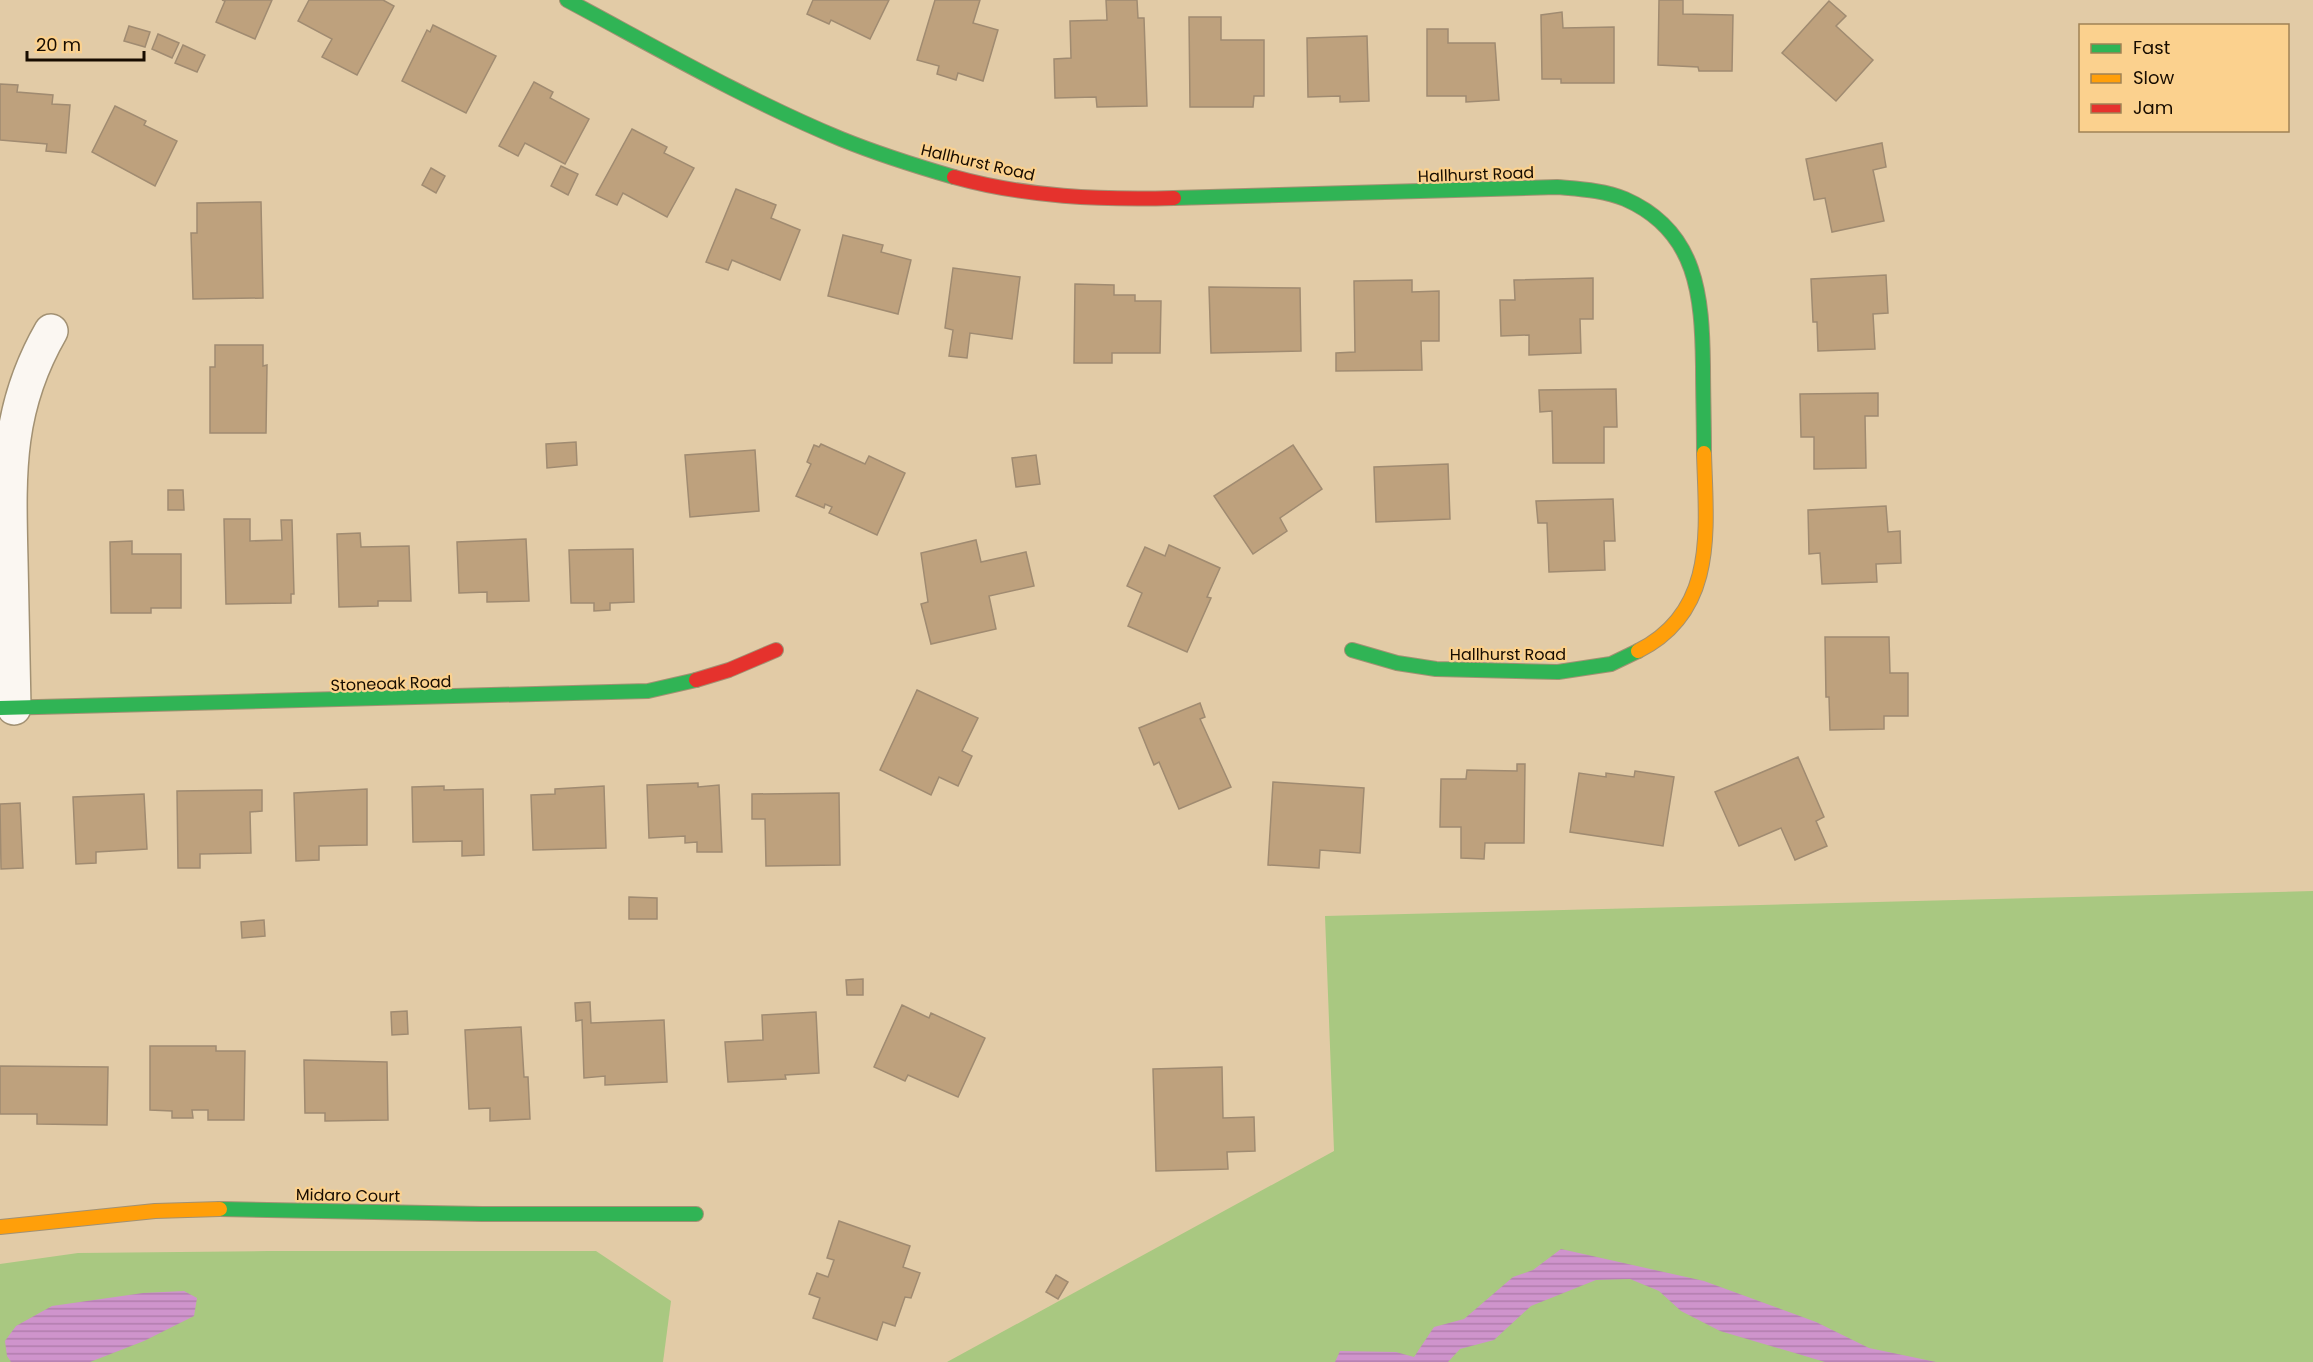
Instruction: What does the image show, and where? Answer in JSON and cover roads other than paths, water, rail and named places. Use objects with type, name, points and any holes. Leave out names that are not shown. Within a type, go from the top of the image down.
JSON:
[{"type":"street","name":"Hallhurst Road","points":[[567,0],[809,125],[873,151],[920,166],[1019,191],[1106,197],[1181,197],[1557,187],[1592,190],[1624,199],[1666,229],[1686,255],[1695,281],[1701,314],[1706,545],[1694,592],[1684,612],[1655,642],[1611,664],[1558,672],[1436,669],[1397,663],[1352,650]]},
{"type":"street","points":[[7,708],[9,482],[13,436],[22,396],[36,358],[51,331]]},
{"type":"street","name":"Stoneoak Road","points":[[7,708],[648,691],[692,683],[741,667],[776,650]]},
{"type":"street","name":"Midaro Court","points":[[0,1227],[144,1212],[201,1209],[482,1214],[696,1214]]}]
